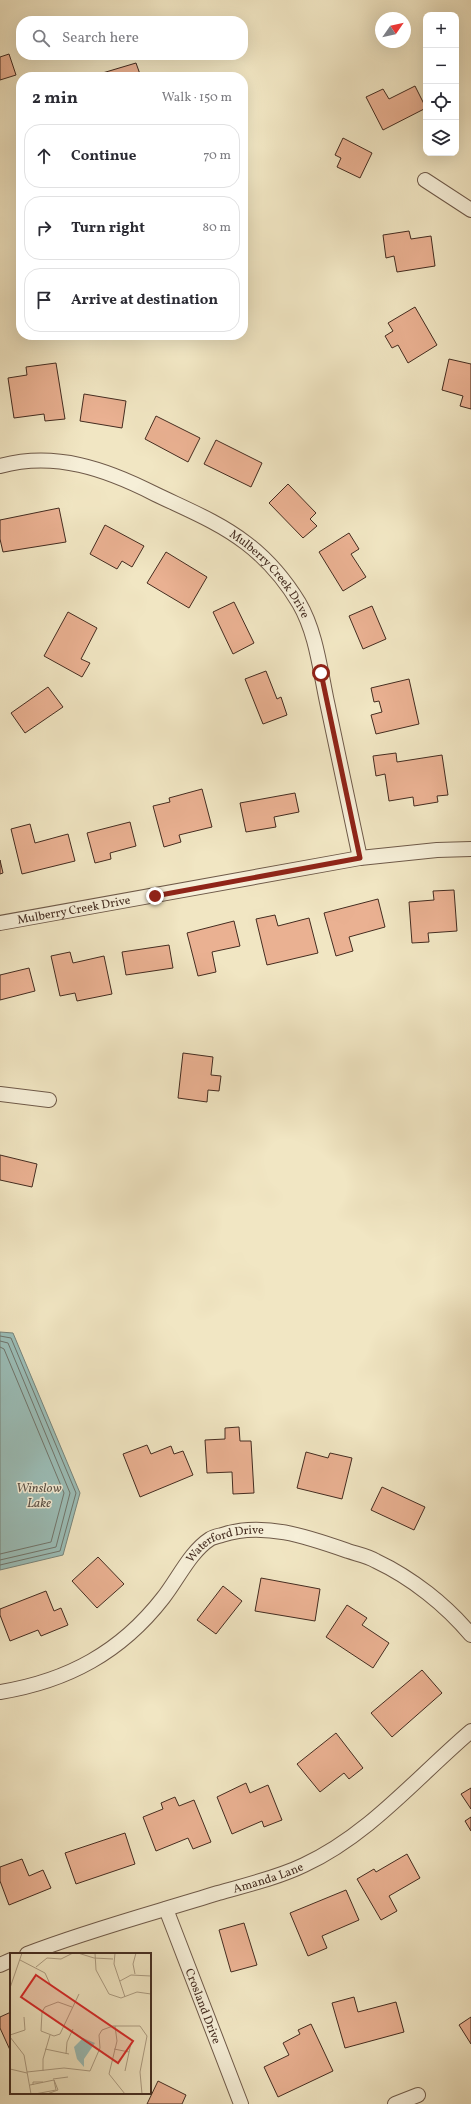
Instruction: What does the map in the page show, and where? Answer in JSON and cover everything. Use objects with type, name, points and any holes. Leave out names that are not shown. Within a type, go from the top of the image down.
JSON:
[{"type":"street","points":[[425,180],[471,210]]},
{"type":"street","name":"Mulberry Creek Drive","points":[[0,466],[21,461],[51,460],[96,468],[142,487],[218,525],[246,543],[276,571],[299,603],[314,642],[360,858]]},
{"type":"street","name":"Mulberry Creek Drive","points":[[0,923],[360,858],[438,850],[471,849]]},
{"type":"street","points":[[0,1094],[49,1100]]},
{"type":"street","name":"Waterford Drive","points":[[0,1692],[28,1687],[73,1671],[114,1648],[143,1624],[191,1558],[210,1539],[238,1529],[271,1529],[323,1542],[376,1560],[426,1592],[462,1624],[471,1635]]},
{"type":"street","name":"Amanda Lane","points":[[30,1953],[67,1938],[166,1909],[304,1865],[355,1834],[390,1805],[435,1762],[471,1731]]},
{"type":"street","name":"Crosland Drive","points":[[166,1909],[241,2104]]},
{"type":"street","points":[[0,1965],[10,1960]]},
{"type":"street","points":[[395,2104],[418,2095]]},
{"type":"water","name":"Winslow Lake","points":[[0,1332],[13,1333],[80,1493],[63,1555],[0,1570]]},
{"type":"building","points":[[9,54],[16,75],[0,80],[0,57]]},
{"type":"building","points":[[136,63],[139,72],[106,72]]},
{"type":"building","points":[[415,86],[423,102],[423,110],[383,130],[366,97],[383,89],[389,99]]},
{"type":"building","points":[[343,138],[372,153],[360,178],[337,167],[341,158],[335,155]]},
{"type":"building","points":[[409,231],[411,239],[431,236],[435,266],[397,272],[394,256],[386,258],[383,235]]},
{"type":"building","points":[[415,307],[437,345],[408,363],[398,345],[392,348],[385,336],[393,331],[388,323]]},
{"type":"building","points":[[449,359],[471,364],[471,409],[460,406],[463,396],[442,390]]},
{"type":"building","points":[[56,363],[65,419],[45,421],[44,414],[14,418],[8,378],[27,375],[26,367]]},
{"type":"building","points":[[84,394],[126,401],[122,428],[80,421]]},
{"type":"building","points":[[156,416],[200,438],[188,462],[145,439]]},
{"type":"building","points":[[216,440],[262,463],[251,487],[204,464]]},
{"type":"building","points":[[288,484],[316,513],[310,519],[317,526],[303,538],[269,503]]},
{"type":"building","points":[[59,508],[66,542],[3,552],[0,539],[0,520]]},
{"type":"building","points":[[105,525],[144,546],[132,567],[122,561],[117,569],[90,554]]},
{"type":"building","points":[[349,533],[359,549],[351,554],[366,577],[343,591],[319,552]]},
{"type":"building","points":[[166,552],[207,577],[189,608],[147,583]]},
{"type":"building","points":[[234,602],[254,643],[233,654],[213,612]]},
{"type":"building","points":[[372,606],[386,639],[363,649],[349,616]]},
{"type":"building","points":[[68,612],[97,628],[81,659],[90,663],[82,677],[44,656]]},
{"type":"building","points":[[266,671],[277,699],[281,697],[287,715],[263,724],[245,679]]},
{"type":"building","points":[[409,679],[419,724],[376,734],[371,715],[382,712],[379,701],[374,702],[371,688]]},
{"type":"building","points":[[48,687],[63,707],[25,733],[11,713]]},
{"type":"building","points":[[396,753],[397,762],[442,755],[448,795],[437,796],[438,802],[414,806],[413,797],[389,801],[385,774],[376,776],[373,756]]},
{"type":"building","points":[[202,789],[212,827],[179,835],[181,842],[164,847],[153,806],[170,802],[169,798]]},
{"type":"building","points":[[295,793],[299,812],[274,817],[276,827],[246,832],[240,803]]},
{"type":"building","points":[[130,822],[136,846],[110,853],[111,859],[95,863],[87,833]]},
{"type":"building","points":[[30,824],[35,843],[68,834],[75,861],[22,874],[11,829]]},
{"type":"building","points":[[0,860],[3,873],[0,874]]},
{"type":"building","points":[[454,890],[457,931],[428,933],[429,942],[412,943],[409,902],[434,900],[433,891]]},
{"type":"building","points":[[378,899],[385,927],[349,937],[353,951],[336,956],[324,913]]},
{"type":"building","points":[[275,915],[278,926],[309,918],[318,953],[267,965],[256,919]]},
{"type":"building","points":[[234,921],[240,946],[212,952],[216,972],[198,976],[187,933]]},
{"type":"building","points":[[169,945],[173,968],[126,975],[122,952]]},
{"type":"building","points":[[70,952],[73,963],[104,956],[112,994],[77,1001],[75,993],[60,996],[51,956]]},
{"type":"building","points":[[29,968],[35,991],[0,1000],[0,975]]},
{"type":"building","points":[[183,1053],[213,1057],[211,1075],[221,1076],[219,1091],[208,1090],[207,1102],[178,1098]]},
{"type":"building","points":[[0,1155],[37,1164],[32,1187],[0,1180]]},
{"type":"building","points":[[239,1427],[240,1441],[251,1441],[254,1493],[233,1494],[232,1472],[207,1473],[205,1440],[225,1439],[225,1428]]},
{"type":"building","points":[[147,1445],[151,1454],[171,1446],[174,1454],[183,1451],[193,1475],[140,1497],[123,1454]]},
{"type":"building","points":[[306,1452],[328,1458],[330,1453],[352,1458],[342,1499],[297,1488]]},
{"type":"building","points":[[382,1487],[425,1507],[414,1530],[371,1510]]},
{"type":"building","points":[[98,1557],[124,1584],[97,1608],[72,1581]]},
{"type":"building","points":[[261,1578],[320,1589],[315,1621],[255,1611]]},
{"type":"building","points":[[223,1586],[242,1601],[216,1634],[197,1620]]},
{"type":"building","points":[[46,1591],[54,1611],[61,1608],[68,1625],[41,1636],[38,1630],[10,1641],[0,1615],[0,1609]]},
{"type":"building","points":[[347,1605],[367,1618],[362,1625],[389,1643],[373,1668],[326,1637]]},
{"type":"building","points":[[422,1670],[442,1693],[392,1737],[371,1713]]},
{"type":"building","points":[[336,1733],[363,1768],[349,1779],[344,1773],[320,1792],[297,1764]]},
{"type":"building","points":[[246,1783],[250,1793],[268,1785],[282,1820],[264,1827],[262,1821],[232,1834],[217,1797]]},
{"type":"building","points":[[471,1788],[471,1809],[461,1794]]},
{"type":"building","points":[[175,1797],[179,1806],[194,1800],[211,1842],[193,1849],[188,1838],[156,1851],[143,1817],[163,1809],[161,1803]]},
{"type":"building","points":[[471,1817],[471,1831],[465,1821]]},
{"type":"building","points":[[125,1833],[135,1864],[76,1884],[65,1853]]},
{"type":"building","points":[[407,1854],[420,1878],[389,1896],[397,1911],[381,1920],[357,1879],[374,1869],[376,1872]]},
{"type":"building","points":[[22,1859],[29,1876],[43,1870],[51,1888],[9,1905],[0,1881],[0,1867]]},
{"type":"building","points":[[346,1890],[359,1920],[322,1936],[327,1948],[308,1956],[290,1913]]},
{"type":"building","points":[[244,1923],[257,1965],[231,1972],[219,1930]]},
{"type":"building","points":[[354,1997],[358,2012],[396,2002],[404,2032],[345,2048],[332,2003]]},
{"type":"building","points":[[10,2012],[10,2050],[0,2028],[0,2017]]},
{"type":"building","points":[[471,2017],[471,2044],[459,2025]]},
{"type":"building","points":[[311,2024],[333,2071],[278,2097],[264,2067],[289,2055],[283,2043],[300,2034],[298,2030]]},
{"type":"building","points":[[158,2081],[186,2095],[182,2104],[147,2104]]},
{"type":"route","points":[[155,896],[360,858],[321,673]]}]
